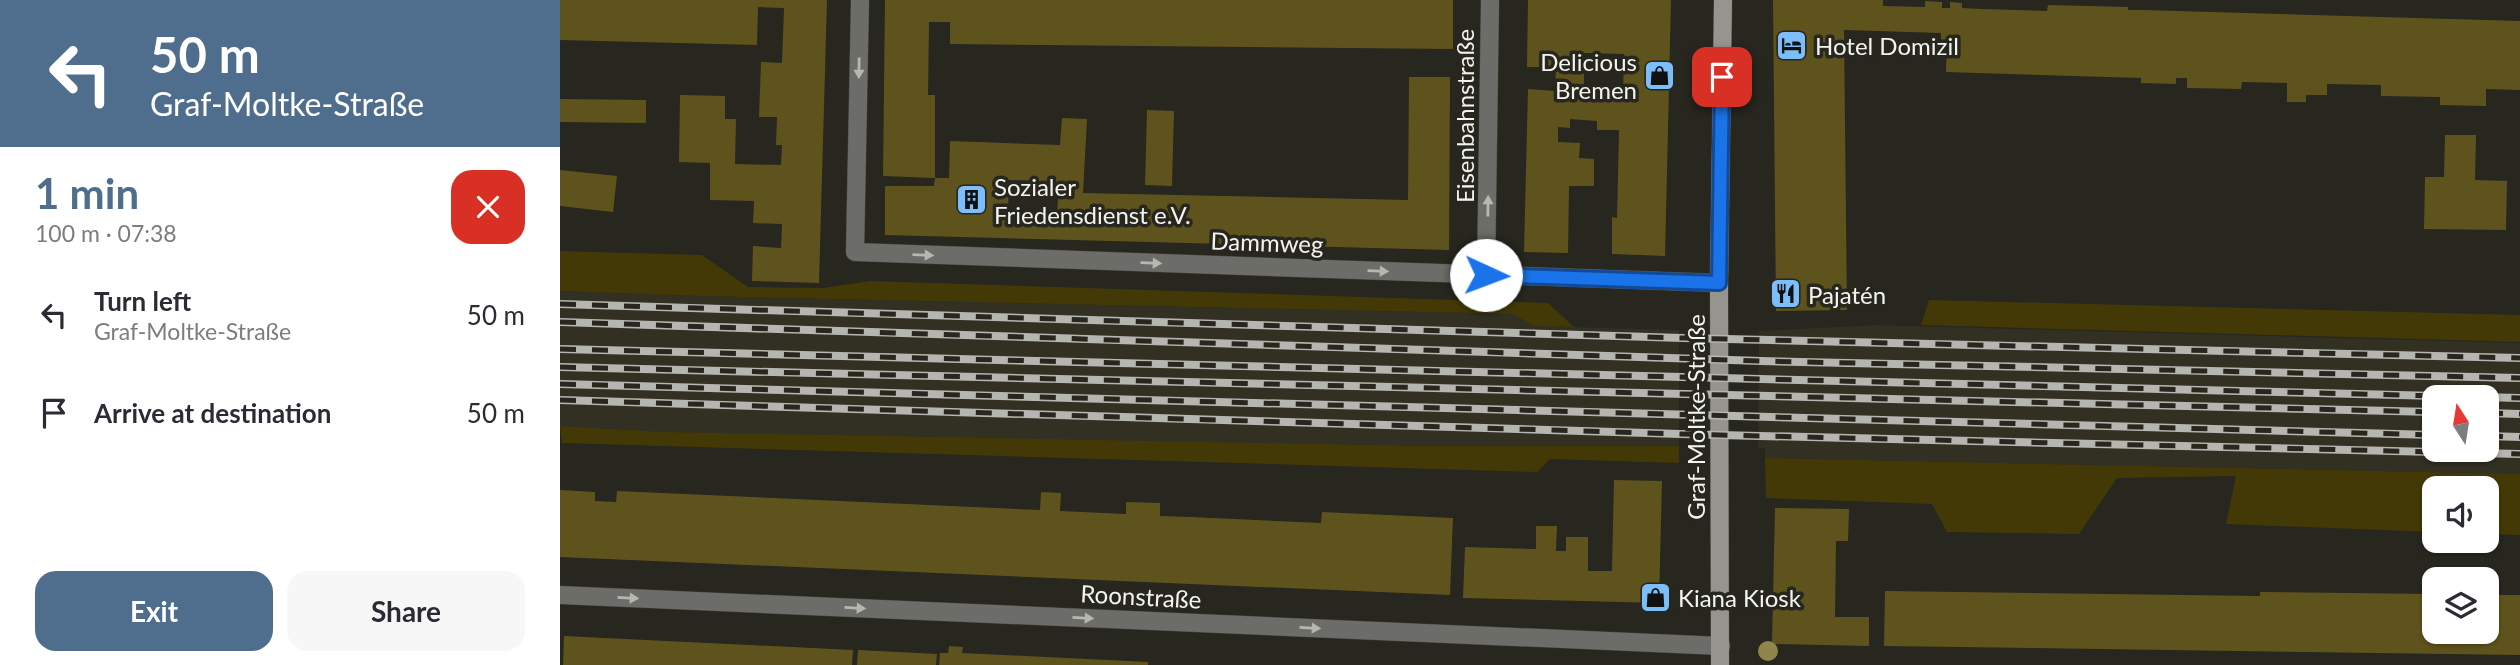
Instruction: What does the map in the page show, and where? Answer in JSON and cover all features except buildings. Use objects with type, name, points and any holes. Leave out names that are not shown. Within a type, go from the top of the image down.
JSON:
[{"type":"main road","name":"Graf-Moltke-Straße","points":[[1720,665],[1719,283],[1723,0]]},
{"type":"street","name":"Dammweg","points":[[860,0],[855,252],[1719,283]]},
{"type":"street","name":"Eisenbahnstraße","points":[[1486,275],[1490,0]]},
{"type":"street","name":"Roonstraße","points":[[560,595],[1721,646]]},
{"type":"shaded area","points":[[560,251],[702,255],[748,287],[823,288],[870,281],[1548,303],[1574,327],[1533,326],[1514,314],[560,291]]},
{"type":"shaded area","points":[[560,291],[1515,314],[1533,326],[1679,330],[1679,446],[1428,446],[877,437],[666,432],[560,426]]},
{"type":"shaded area","points":[[1929,300],[2520,315],[2520,342],[1921,325]]},
{"type":"shaded area","points":[[1877,325],[2520,343],[2520,474],[1765,458],[1765,448],[1758,448],[1759,331]]},
{"type":"shaded area","points":[[560,426],[666,432],[1428,446],[1679,446],[1679,463],[1550,459],[1537,472],[562,443]]},
{"type":"shaded area","points":[[1765,458],[2520,474],[2520,535],[2499,534],[2499,476],[2422,476],[2422,532],[2226,524],[2236,476],[2117,478],[2079,534],[1947,532],[1932,504],[1766,498]]},
{"type":"railway","points":[[560,304],[1683,338],[2520,358]]},
{"type":"railway","points":[[560,322],[1761,361],[2520,378]]},
{"type":"railway","points":[[560,349],[2520,398]]},
{"type":"railway","points":[[560,367],[2422,412]]},
{"type":"railway","points":[[560,384],[2422,435]]},
{"type":"railway","points":[[560,400],[1680,434],[2520,454]]},
{"type":"railway","points":[[2499,413],[2520,414]]},
{"type":"railway","points":[[2499,436],[2520,437]]},
{"type":"place","name":"Hotel Domizil","points":[[1792,45]]},
{"type":"place","name":"Delicious Bremen","points":[[1660,75]]},
{"type":"place","name":"Sozialer Friedensdienst e.V.","points":[[971,200]]},
{"type":"place","name":"Pajatén","points":[[1785,294]]},
{"type":"place","name":"Kiana Kiosk","points":[[1655,597]]},
{"type":"route","points":[[1486,275],[1719,283],[1722,77]]}]
